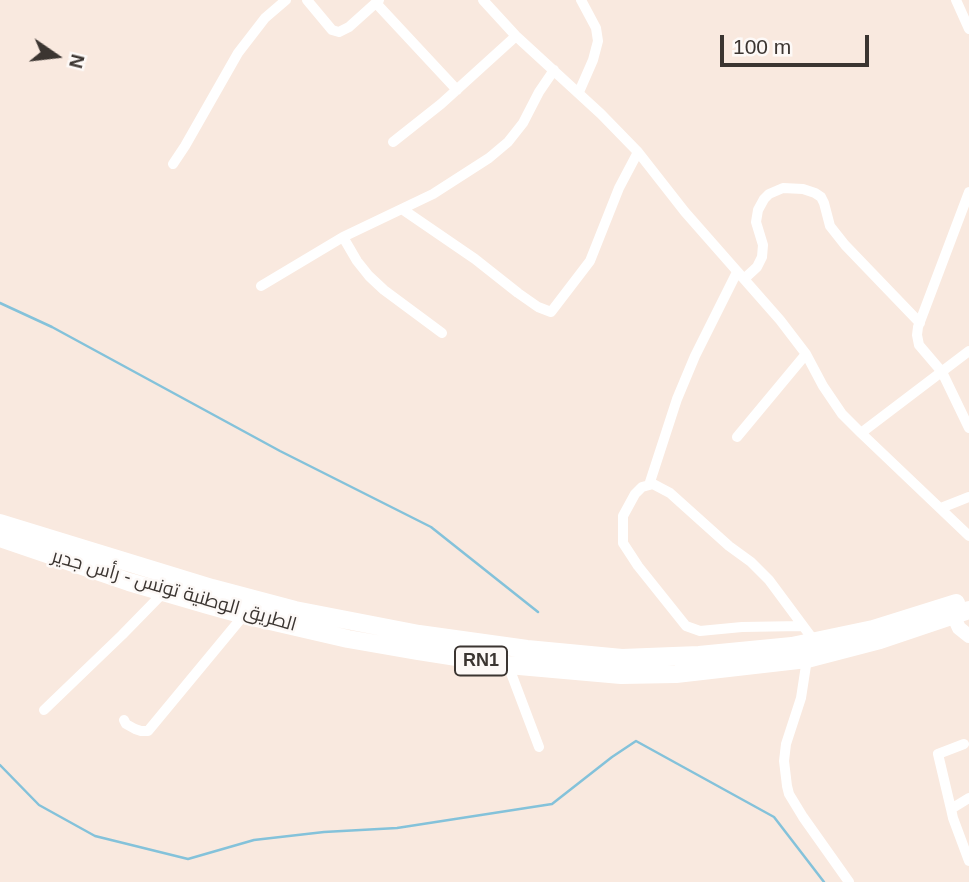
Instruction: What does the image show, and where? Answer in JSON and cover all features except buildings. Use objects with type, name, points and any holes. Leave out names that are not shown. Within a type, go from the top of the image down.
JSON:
[{"type":"main road","name":"الطريق الوطنية تونس - رأس جدير","points":[[0,523],[132,573],[164,592],[244,615],[417,651],[508,664],[621,675],[688,673],[880,640],[962,608]]},
{"type":"main road","name":"الطريق الوطنية تونس - رأس جدير","points":[[0,538],[132,573],[356,623],[527,649],[622,659],[792,646],[811,650]]},
{"type":"street","points":[[173,164],[238,53],[265,18],[286,0]]},
{"type":"street","points":[[307,0],[332,30],[338,32],[349,27],[377,1],[457,90]]},
{"type":"street","points":[[483,0],[516,36],[579,92],[638,152],[685,212],[780,320],[806,354],[842,414],[969,536]]},
{"type":"street","points":[[579,92],[598,41],[596,27],[581,0]]},
{"type":"street","points":[[957,0],[969,29]]},
{"type":"street","points":[[393,142],[457,90],[516,36]]},
{"type":"street","points":[[261,286],[343,237],[433,194],[489,158],[508,142],[523,123],[554,70]]},
{"type":"street","points":[[402,209],[475,258],[541,309],[551,312],[590,261],[619,188],[638,152]]},
{"type":"street","points":[[649,485],[677,399],[695,356],[741,275],[757,267],[762,257],[763,245],[756,222],[758,210],[769,194],[794,187],[821,197],[830,226],[920,323]]},
{"type":"street","points":[[969,192],[916,335],[942,372],[969,428]]},
{"type":"street","points":[[343,237],[369,276],[442,333]]},
{"type":"street","points":[[861,433],[969,351]]},
{"type":"street","points":[[737,437],[806,354]]},
{"type":"street","points":[[802,626],[701,631],[686,626],[623,543],[623,516],[635,494],[649,485],[657,485],[670,493],[769,580],[802,626],[811,650],[801,698],[786,744],[784,761],[787,786],[803,817],[849,882]]},
{"type":"street","points":[[942,508],[969,497]]},
{"type":"street","points":[[44,710],[164,592]]},
{"type":"street","points":[[962,608],[959,628],[969,636]]},
{"type":"street","points":[[124,720],[135,729],[148,730],[244,615]]},
{"type":"street","points":[[508,664],[539,747]]},
{"type":"street","points":[[964,744],[938,754],[953,818],[969,861]]},
{"type":"street","points":[[951,809],[969,798]]},
{"type":"waterway","points":[[0,303],[52,327],[280,451],[431,527],[538,612]]},
{"type":"waterway","points":[[0,765],[39,805],[95,836],[188,859],[254,840],[324,832],[397,828],[552,804],[636,741],[774,817],[824,882]]}]
